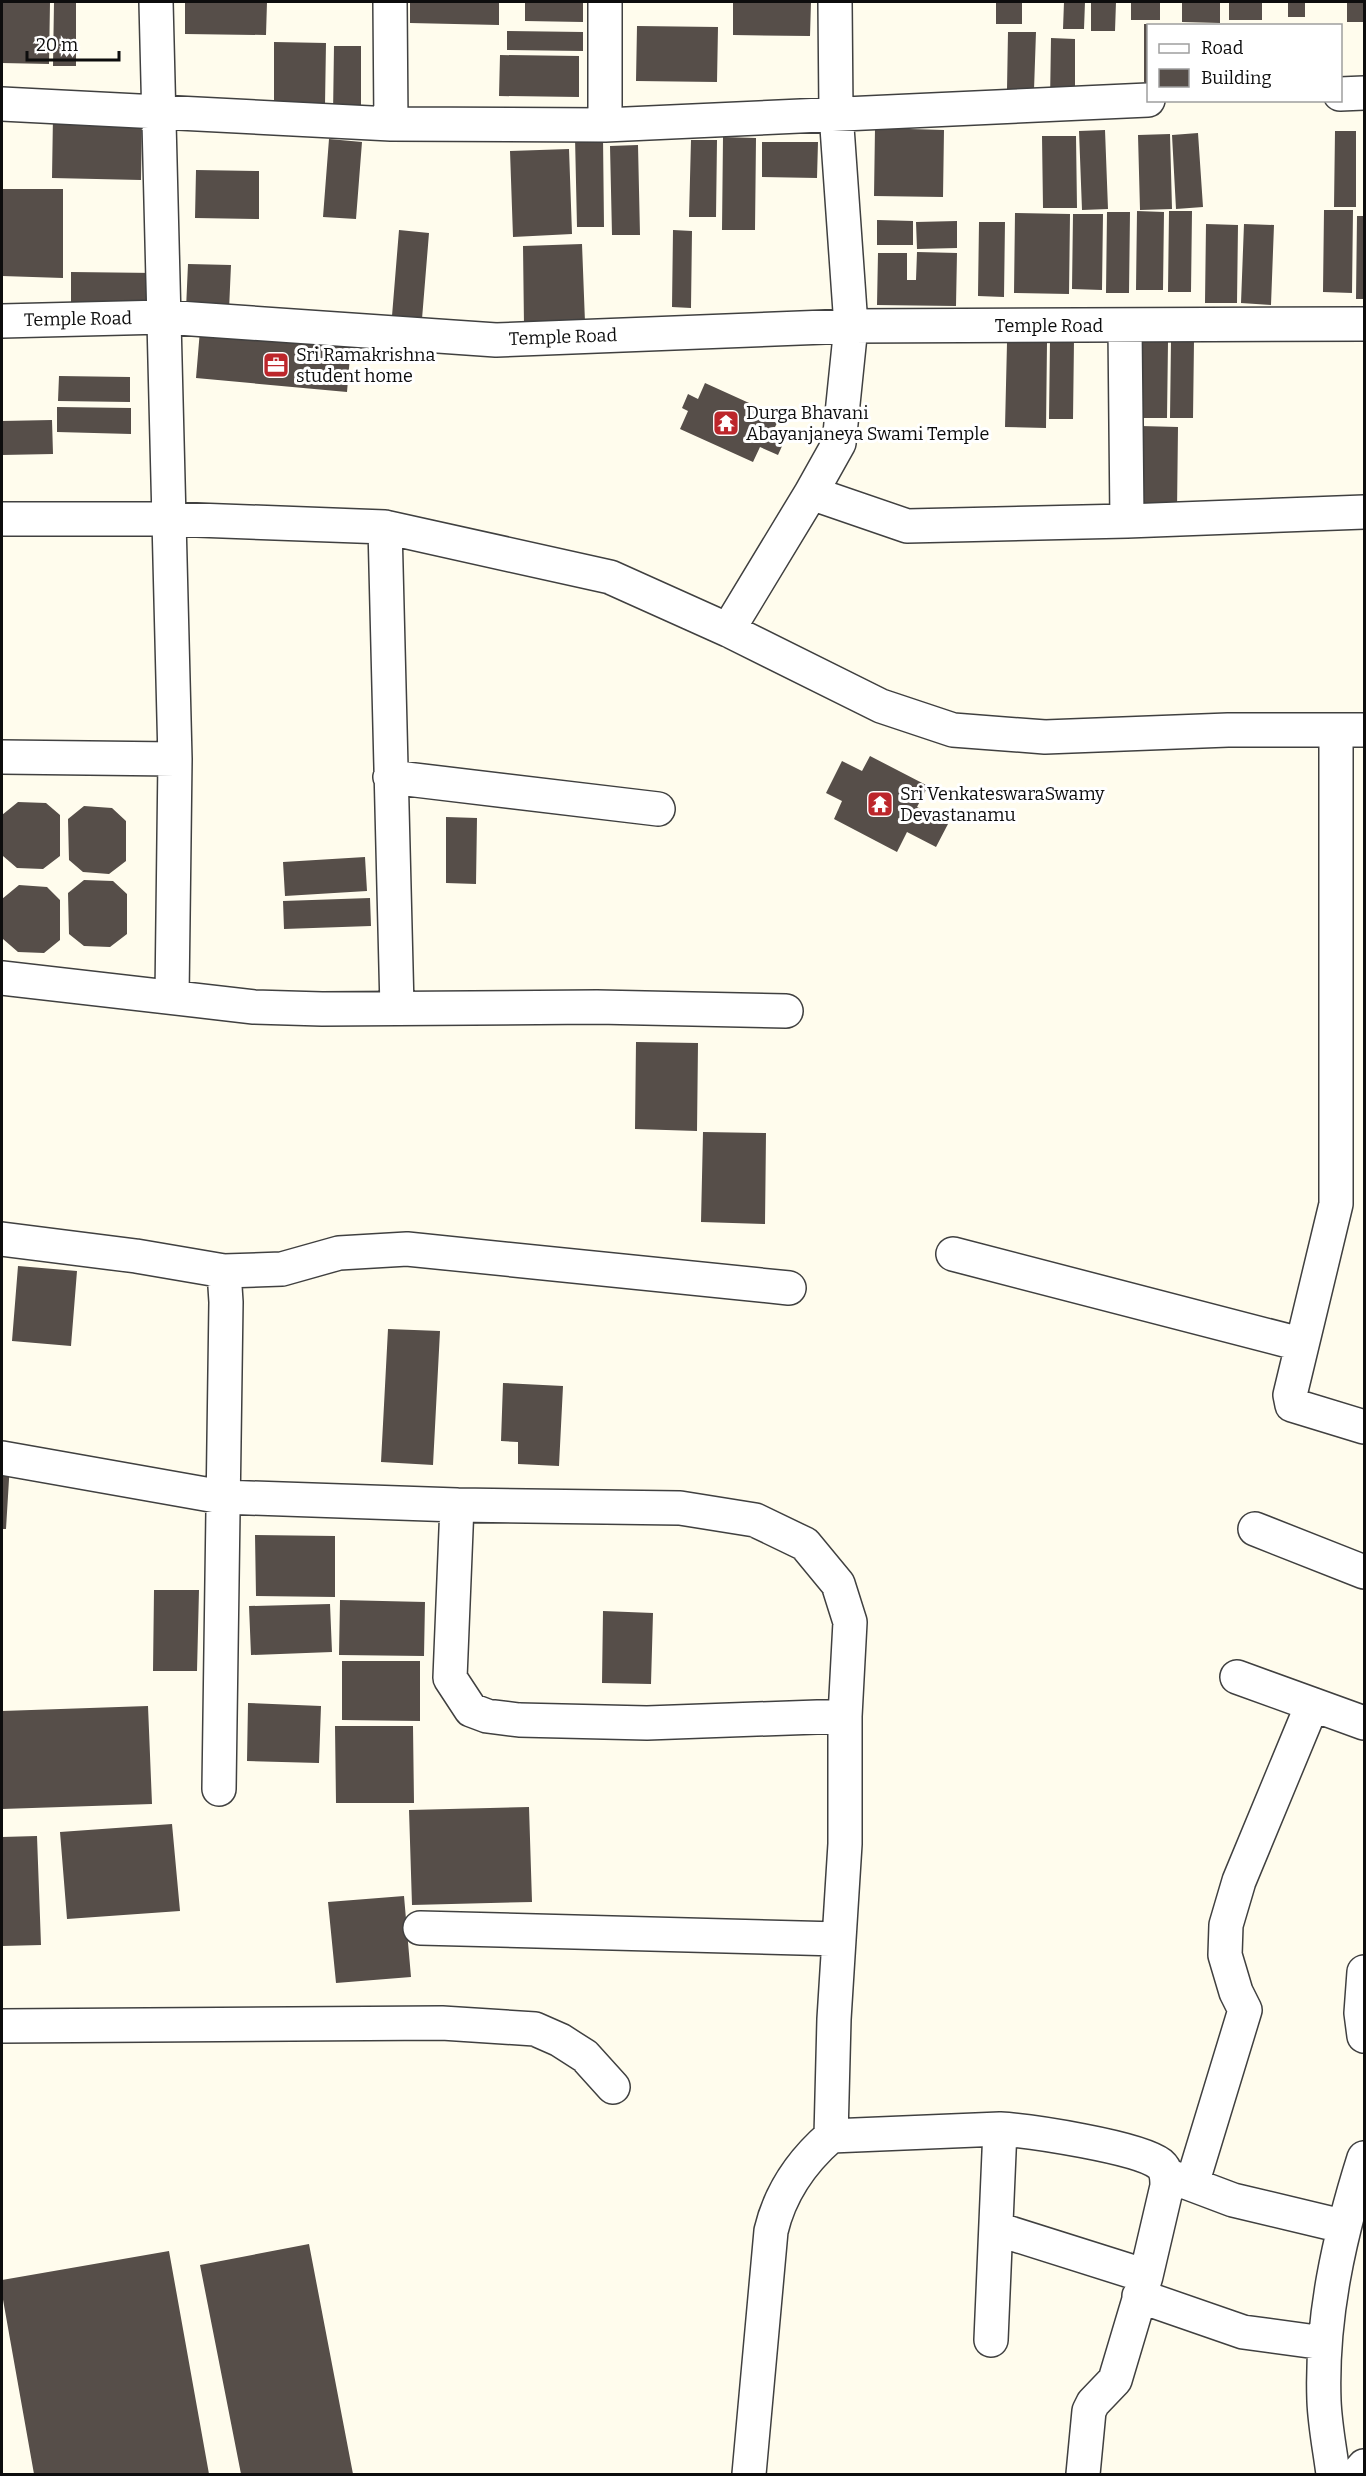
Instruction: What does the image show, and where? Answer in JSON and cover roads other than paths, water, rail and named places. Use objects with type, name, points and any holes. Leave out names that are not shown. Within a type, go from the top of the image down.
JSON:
[{"type":"street","points":[[156,2],[175,759],[172,997]]},
{"type":"street","points":[[390,2],[391,124]]},
{"type":"street","points":[[605,2],[605,125]]},
{"type":"street","points":[[728,630],[839,443],[851,326],[836,113],[835,2]]},
{"type":"street","points":[[1342,94],[1365,93]]},
{"type":"street","points":[[2,104],[391,124],[605,125],[1147,100]]},
{"type":"street","name":"Temple Road","points":[[2,321],[164,317],[496,340],[851,326],[1125,327],[1365,324]]},
{"type":"street","points":[[1125,327],[1127,521]]},
{"type":"street","points":[[811,493],[907,526],[1365,512]]},
{"type":"street","points":[[2,519],[170,519],[385,527],[610,577],[728,630],[881,706],[953,730],[1045,737],[1228,730],[1350,730],[1336,1204],[1316,1293],[1300,1344],[1290,1395],[1292,1405],[1365,1427]]},
{"type":"street","points":[[385,527],[397,1008]]},
{"type":"street","points":[[2,757],[175,759]]},
{"type":"street","points":[[390,777],[658,809]]},
{"type":"street","points":[[2,978],[254,1006],[597,1007],[786,1011]]},
{"type":"street","points":[[2,1239],[136,1256],[224,1271],[282,1269],[339,1253],[406,1249],[789,1288]]},
{"type":"street","points":[[953,1254],[1300,1344]]},
{"type":"street","points":[[219,1789],[226,1302],[224,1271]]},
{"type":"street","points":[[2,1458],[222,1497],[457,1505],[680,1508],[755,1520],[806,1544],[838,1584],[850,1622],[845,1716],[844,1844],[831,2136]]},
{"type":"street","points":[[457,1505],[450,1678],[471,1710],[487,1716],[519,1720],[647,1723],[845,1716]]},
{"type":"street","points":[[1255,1529],[1365,1572]]},
{"type":"street","points":[[1237,1677],[1365,1723]]},
{"type":"street","points":[[1083,2475],[1089,2411],[1092,2403],[1115,2380],[1143,2286],[1179,2180],[1245,2010],[1236,1992],[1225,1955],[1226,1925],[1239,1881],[1312,1705]]},
{"type":"street","points":[[420,1928],[839,1939]]},
{"type":"street","points":[[1365,1972],[1361,2013],[1365,2036]]},
{"type":"street","points":[[2,2026],[442,2023],[535,2029],[560,2040],[585,2056],[613,2087]]},
{"type":"street","points":[[991,2340],[992,2272],[997,2229],[1000,2129]]},
{"type":"street","points":[[749,2475],[771,2231],[777,2205],[810,2154],[831,2136],[1000,2129],[1038,2131],[1138,2155],[1161,2165],[1179,2180],[1233,2200],[1342,2226]]},
{"type":"street","points":[[1333,2475],[1324,2404],[1324,2343],[1342,2226],[1365,2158]]},
{"type":"street","points":[[997,2229],[1143,2286],[1244,2332],[1324,2343]]},
{"type":"street","points":[[1357,2475],[1365,2466]]},
{"type":"place","name":"Sri Ramakrishna student home","points":[[276,365]]},
{"type":"place","name":"Durga Bhavani Abayanjaneya Swami Temple","points":[[726,423]]},
{"type":"place","name":"Sri VenkateswaraSwamy Devastanamu","points":[[880,804]]}]
